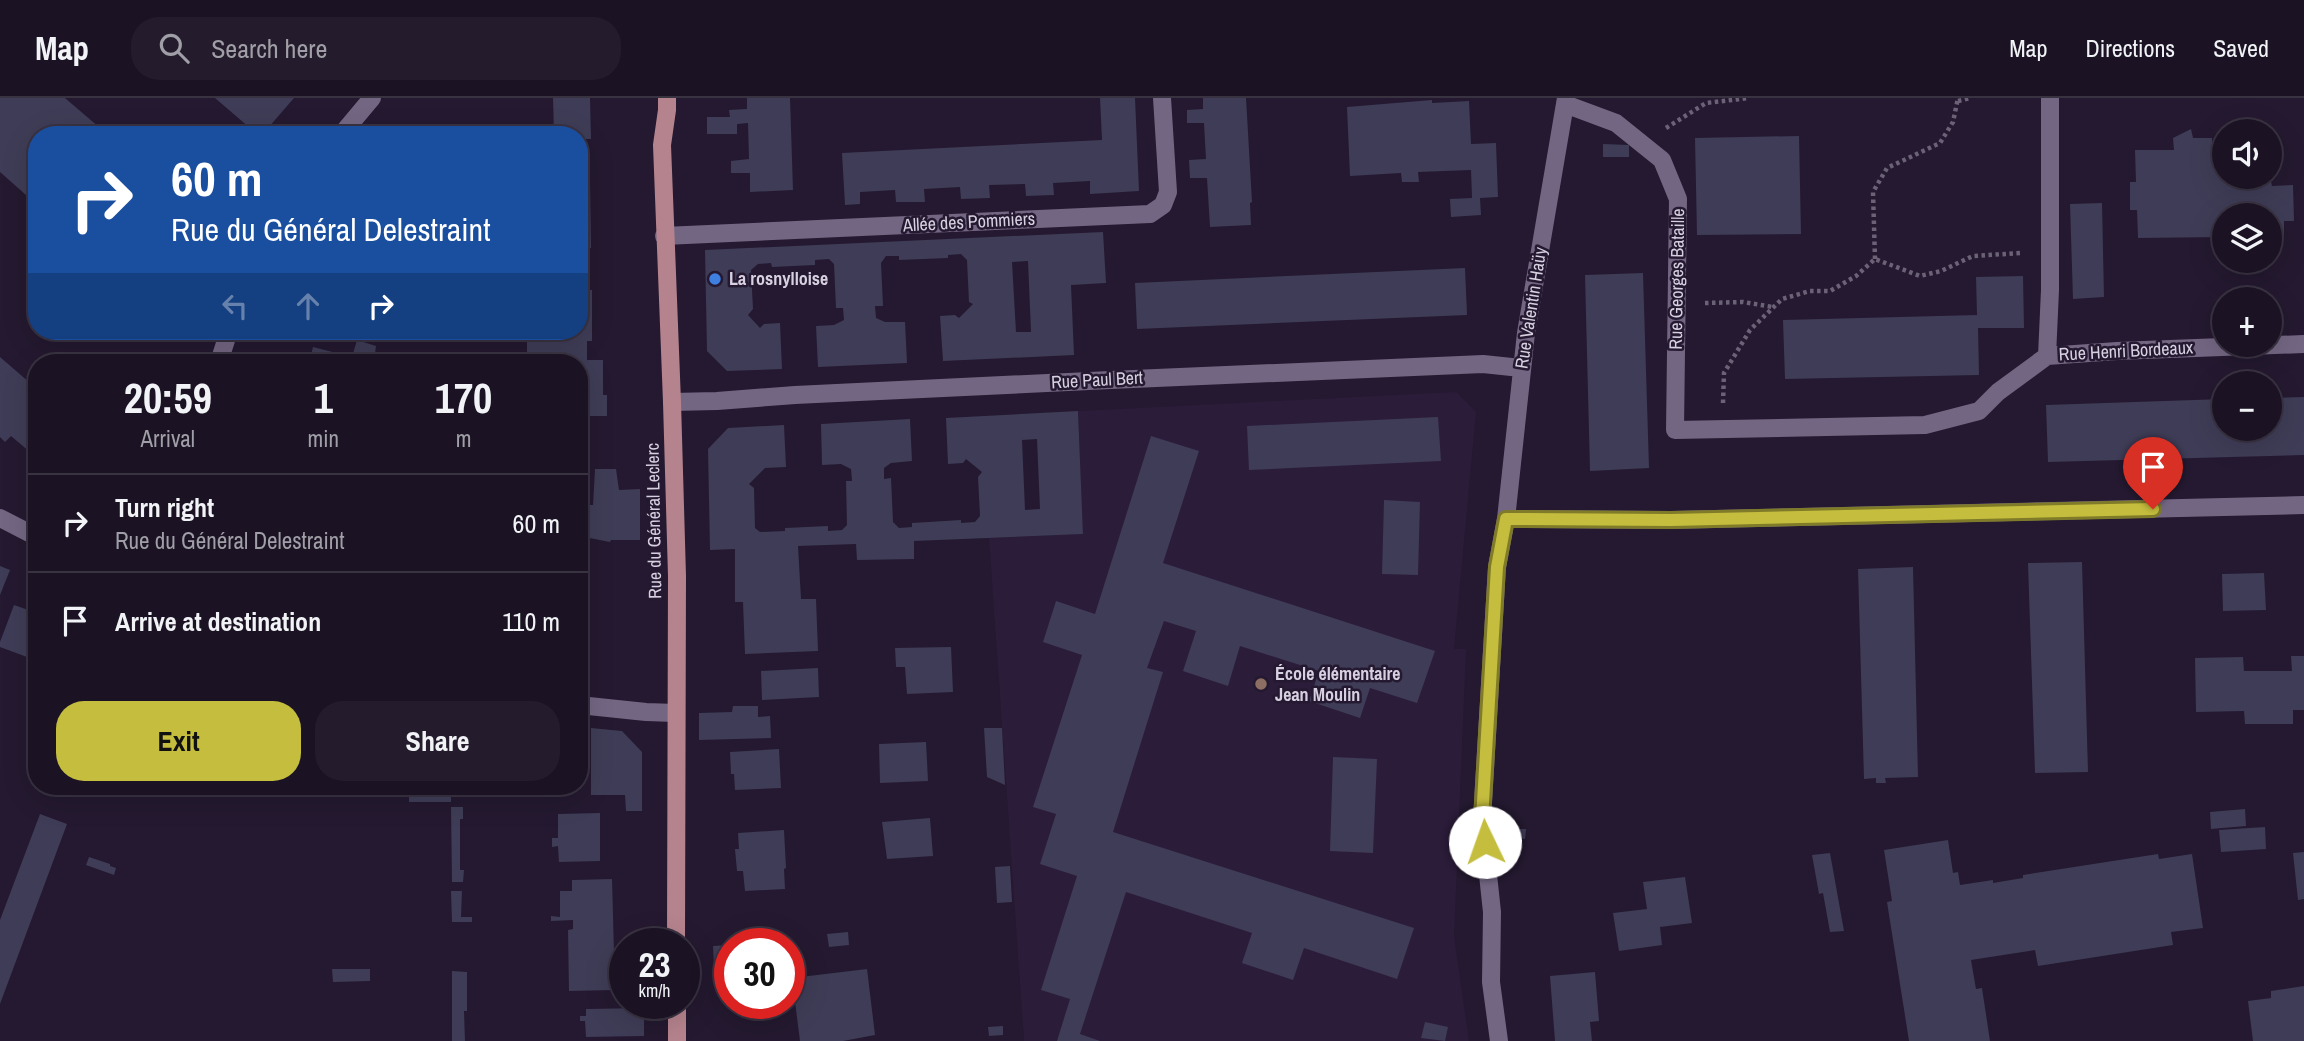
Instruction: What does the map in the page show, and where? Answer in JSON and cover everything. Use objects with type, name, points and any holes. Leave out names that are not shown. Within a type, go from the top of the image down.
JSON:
[{"type":"main road","name":"Rue du Général Leclerc","points":[[667,98],[662,145],[677,576],[676,928]]},
{"type":"main road","points":[[677,1019],[677,1041]]},
{"type":"street","points":[[349,126],[372,98]]},
{"type":"street","name":"Allée des Pommiers","points":[[664,236],[1150,214],[1164,205],[1168,192],[1162,98]]},
{"type":"street","points":[[2047,356],[2050,98]]},
{"type":"street","name":"Rue Georges Bataille","points":[[1565,101],[1616,122],[1662,160],[1678,199],[1675,430]]},
{"type":"street","name":"Rue Valentin Haüy","points":[[1499,1041],[1491,982],[1492,912],[1482,819],[1497,567],[1506,519],[1521,368],[1565,101]]},
{"type":"street","name":"Rue Henri Bordeaux","points":[[1675,430],[1925,425],[1979,411],[1998,392],[2047,356],[2304,344]]},
{"type":"street","name":"Rue Paul Bert","points":[[672,402],[1469,364],[1521,368]]},
{"type":"street","points":[[1506,519],[1671,520],[2304,505]]},
{"type":"street","points":[[0,518],[28,532]]},
{"type":"street","points":[[588,706],[675,713]]},
{"type":"path","points":[[1642,144],[1706,103],[1713,100],[1749,98]]},
{"type":"path","points":[[1723,429],[1724,373],[1750,330],[1783,299],[1810,291],[1830,291],[1856,276],[1875,259],[1873,192],[1887,168],[1940,143],[1953,122],[1958,99],[1971,98]]},
{"type":"path","points":[[1875,259],[1920,276],[1941,271],[1973,256],[2004,253],[2050,254]]},
{"type":"path","points":[[1676,304],[1743,302],[1774,307]]},
{"type":"shaded area","points":[[1456,392],[1476,412],[1454,649],[1466,649],[1454,936],[1469,1041],[1024,1041],[989,538],[1083,534],[1078,411]]},
{"type":"building","points":[[0,98],[65,98],[98,126],[28,126],[28,197],[0,172]]},
{"type":"building","points":[[215,98],[294,98],[270,126],[248,126]]},
{"type":"building","points":[[553,98],[590,98],[591,139],[588,139],[588,126],[554,126]]},
{"type":"building","points":[[747,98],[790,98],[793,190],[750,192],[750,173],[731,173],[731,161],[749,159],[748,123],[737,124],[737,134],[707,134],[707,117],[730,117],[729,110],[747,109]]},
{"type":"building","points":[[1100,98],[1135,98],[1139,191],[1090,194],[1090,181],[1053,183],[1054,195],[1026,196],[1025,184],[989,185],[990,198],[961,199],[960,187],[924,189],[925,202],[896,202],[895,190],[860,192],[860,204],[845,205],[842,153],[1102,140]]},
{"type":"building","points":[[1203,98],[1246,98],[1251,225],[1210,227],[1207,178],[1190,178],[1189,160],[1206,159],[1204,123],[1187,123],[1187,110],[1203,109]]},
{"type":"building","points":[[1432,100],[1432,103],[1469,101],[1471,144],[1496,143],[1498,197],[1480,198],[1481,215],[1451,217],[1450,199],[1472,198],[1471,170],[1418,172],[1419,182],[1402,182],[1401,173],[1350,176],[1347,107]]},
{"type":"building","points":[[2191,129],[2193,138],[2212,138],[2212,189],[2282,189],[2282,186],[2293,185],[2294,221],[2284,221],[2284,237],[2282,203],[2212,203],[2212,237],[2138,238],[2137,210],[2130,210],[2130,182],[2136,182],[2135,150],[2174,150],[2173,138]]},
{"type":"building","points":[[1799,136],[1801,234],[1697,235],[1695,138]]},
{"type":"building","points":[[1603,144],[1629,145],[1629,157],[1603,157]]},
{"type":"building","points":[[588,178],[590,178],[591,248],[588,248]]},
{"type":"building","points":[[2102,203],[2104,297],[2073,299],[2070,204]]},
{"type":"building","points":[[1103,232],[1106,283],[1071,285],[1074,355],[943,361],[940,316],[955,315],[959,318],[973,304],[969,302],[967,260],[961,254],[948,255],[948,258],[899,260],[899,256],[886,256],[881,263],[883,306],[875,306],[876,318],[885,322],[905,322],[907,363],[818,367],[816,326],[834,325],[844,320],[843,308],[836,308],[834,264],[829,259],[815,260],[815,265],[772,267],[771,263],[758,264],[751,270],[753,309],[748,315],[760,328],[764,324],[780,323],[782,369],[727,371],[707,351],[705,250]],"holes":[[[1028,261],[1031,332],[1016,332],[1012,262]]]},
{"type":"building","points":[[1465,268],[1467,315],[1137,329],[1135,283]]},
{"type":"building","points":[[1643,273],[1649,468],[1590,471],[1585,275]]},
{"type":"building","points":[[2023,276],[2024,328],[1978,328],[1979,375],[1785,379],[1783,320],[1977,315],[1976,277]]},
{"type":"building","points":[[588,290],[592,290],[592,341],[587,341],[587,354],[527,354],[527,341],[588,340]]},
{"type":"building","points":[[357,340],[376,346],[375,354],[353,354]]},
{"type":"building","points":[[313,347],[340,354],[311,354]]},
{"type":"building","points":[[0,357],[28,381],[28,450],[11,436],[5,442],[0,437]]},
{"type":"building","points":[[588,360],[603,360],[603,395],[607,395],[607,416],[588,416]]},
{"type":"building","points":[[2304,397],[2304,455],[2048,462],[2046,405],[2212,399],[2212,441],[2282,441],[2282,398]]},
{"type":"building","points":[[1078,411],[1083,534],[914,541],[914,559],[857,560],[856,544],[798,546],[801,599],[816,599],[818,651],[745,654],[743,602],[735,602],[735,549],[710,550],[708,449],[728,428],[784,425],[786,467],[765,468],[749,484],[754,488],[755,528],[760,532],[828,526],[828,531],[842,530],[847,525],[846,481],[852,481],[851,469],[841,464],[822,465],[821,424],[910,419],[912,461],[891,463],[884,468],[884,479],[891,478],[893,522],[899,528],[912,527],[912,523],[961,520],[961,523],[975,522],[980,516],[978,477],[982,472],[966,459],[963,463],[948,464],[946,418]],"holes":[[[1037,439],[1040,509],[1025,510],[1022,440]]]},
{"type":"building","points":[[1438,417],[1441,461],[1249,470],[1247,426]]},
{"type":"building","points":[[1151,436],[1199,451],[1163,563],[1435,651],[1417,703],[1370,688],[1360,718],[1309,701],[1319,671],[1240,646],[1228,686],[1183,671],[1196,631],[1164,621],[1147,668],[1163,672],[1113,832],[1414,928],[1397,979],[1304,948],[1293,980],[1242,963],[1252,933],[1126,892],[1080,1034],[1100,1041],[1057,1041],[1070,999],[1041,990],[1077,876],[1040,864],[1056,814],[1033,807],[1082,655],[1043,642],[1056,601],[1095,614]]},
{"type":"building","points":[[595,469],[616,469],[619,490],[640,489],[640,540],[610,542],[588,538],[588,505],[593,505]]},
{"type":"building","points":[[1384,500],[1420,502],[1418,575],[1382,574]]},
{"type":"building","points":[[2082,562],[2088,772],[2035,773],[2028,563]]},
{"type":"building","points":[[0,566],[10,570],[0,595]]},
{"type":"building","points":[[1913,567],[1918,777],[1885,778],[1886,783],[1876,783],[1876,778],[1864,779],[1858,569]]},
{"type":"building","points":[[2264,573],[2266,610],[2223,611],[2222,574]]},
{"type":"building","points":[[14,605],[28,610],[28,657],[0,647]]},
{"type":"building","points":[[951,647],[953,692],[907,694],[905,667],[896,667],[895,648]]},
{"type":"building","points":[[2291,656],[2304,656],[2304,710],[2293,710],[2293,724],[2245,724],[2244,711],[2196,712],[2195,658],[2243,657],[2244,671],[2292,671]]},
{"type":"building","points":[[818,668],[819,697],[762,700],[761,671]]},
{"type":"building","points":[[733,706],[758,706],[758,717],[770,716],[771,738],[699,740],[699,713],[732,712]]},
{"type":"building","points":[[591,728],[622,731],[642,752],[642,811],[626,811],[625,795],[591,795]]},
{"type":"building","points":[[984,728],[1002,728],[1005,785],[987,777]]},
{"type":"building","points":[[926,742],[928,781],[880,783],[879,744]]},
{"type":"building","points":[[779,749],[781,788],[735,790],[730,752]]},
{"type":"building","points":[[1333,757],[1377,759],[1373,853],[1330,851]]},
{"type":"building","points":[[409,795],[451,795],[451,802],[409,802]]},
{"type":"building","points":[[451,807],[463,807],[463,819],[460,819],[460,870],[464,870],[463,882],[452,882]]},
{"type":"building","points":[[2245,809],[2246,826],[2211,829],[2210,812]]},
{"type":"building","points":[[600,813],[600,861],[559,862],[558,846],[552,847],[552,838],[558,838],[558,814]]},
{"type":"building","points":[[40,814],[67,824],[0,1004],[0,920]]},
{"type":"building","points":[[930,818],[933,856],[887,859],[882,822]]},
{"type":"building","points":[[2265,827],[2266,849],[2221,852],[2219,830]]},
{"type":"building","points":[[1515,829],[1526,829],[1525,839],[1515,838]]},
{"type":"building","points":[[784,830],[785,889],[745,891],[743,871],[737,871],[735,849],[739,849],[738,833]]},
{"type":"building","points":[[1948,840],[1953,873],[1958,872],[1960,885],[1993,880],[1993,883],[2023,878],[2023,875],[2158,854],[2159,859],[2192,854],[2203,928],[2171,932],[2173,945],[2038,966],[2035,950],[1971,960],[1976,989],[1982,988],[1990,1041],[1909,1041],[1887,902],[1892,901],[1884,850]]},
{"type":"building","points":[[2304,852],[2304,899],[2298,900],[2293,853]]},
{"type":"building","points":[[1830,853],[1844,931],[1830,932],[1812,855]]},
{"type":"building","points":[[89,857],[116,868],[114,875],[86,865]]},
{"type":"building","points":[[1010,866],[1012,902],[997,903],[995,867]]},
{"type":"building","points":[[1685,877],[1692,923],[1660,927],[1662,945],[1619,951],[1613,913],[1647,909],[1643,882]]},
{"type":"building","points":[[612,879],[613,928],[609,928],[609,990],[569,991],[568,930],[573,929],[573,920],[551,921],[551,916],[560,917],[560,891],[572,891],[572,880]]},
{"type":"building","points":[[451,891],[462,891],[461,917],[472,917],[472,922],[452,922]]},
{"type":"building","points":[[848,932],[849,945],[829,947],[827,934]]},
{"type":"building","points":[[332,969],[370,969],[370,981],[333,982]]},
{"type":"building","points":[[867,969],[875,1035],[843,1041],[800,1041],[797,1019],[805,1019],[805,976]]},
{"type":"building","points":[[452,971],[467,972],[465,1041],[452,1041]]},
{"type":"building","points":[[1595,972],[1599,1021],[1590,1022],[1592,1041],[1555,1041],[1550,976]]},
{"type":"building","points":[[2304,986],[2304,1041],[2253,1041],[2248,1001],[2271,998],[2271,991]]},
{"type":"building","points":[[586,1009],[609,1009],[609,1019],[644,1019],[644,1036],[586,1037],[585,1021],[580,1021],[580,1016],[586,1016]]},
{"type":"building","points":[[1425,1022],[1448,1027],[1445,1041],[1421,1038]]},
{"type":"building","points":[[1003,1026],[1003,1035],[989,1036],[988,1027]]},
{"type":"place","name":"La rosnylloise","points":[[715,279]]},
{"type":"place","name":"École élémentaire Jean Moulin","points":[[1261,684]]},
{"type":"route","points":[[1485,842],[1482,819],[1497,567],[1506,519],[1671,520],[2153,509]]}]
